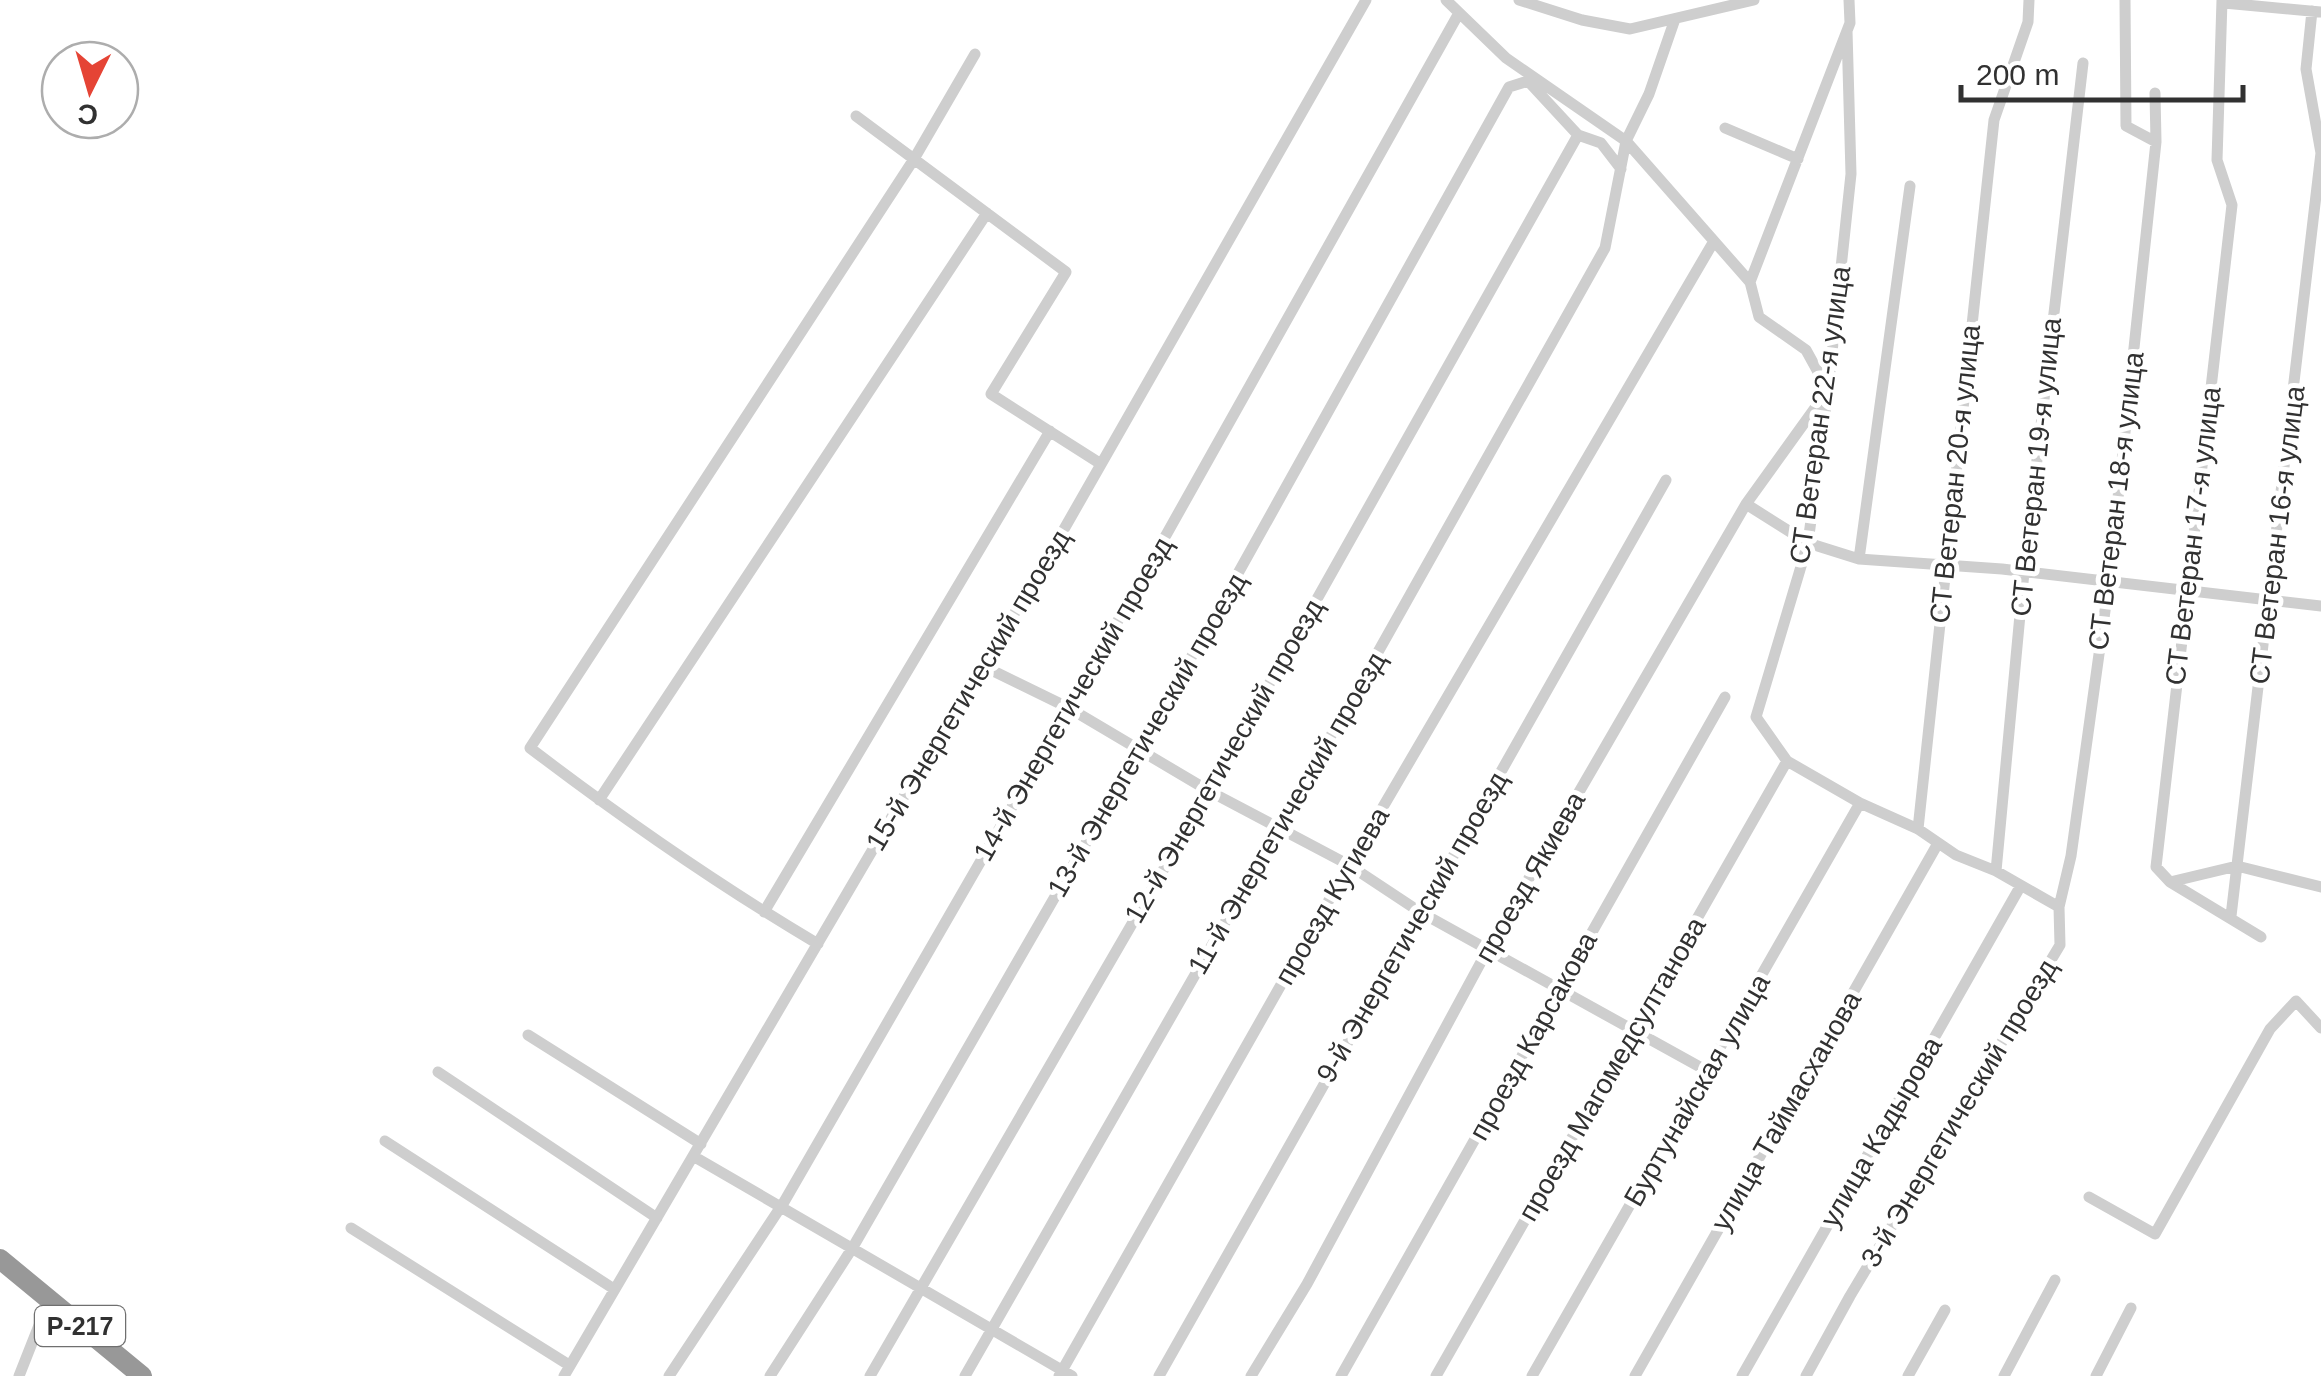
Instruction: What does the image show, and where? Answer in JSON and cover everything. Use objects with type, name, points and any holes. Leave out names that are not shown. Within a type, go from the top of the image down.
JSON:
[{"type":"highway","name":"Р-217","points":[[0,1260],[142,1376]]},
{"type":"street","name":"15-й Энергетический проезд","points":[[566,1371],[980,665],[1027,594],[1366,0]]},
{"type":"street","points":[[1446,0],[1528,81],[1575,138],[1600,143],[1621,169]]},
{"type":"street","points":[[1519,0],[1582,20],[1630,29],[1754,0]]},
{"type":"street","points":[[1750,282],[1847,31],[1849,0]]},
{"type":"street","name":"СТ Ветеран 20-я улица","points":[[1918,828],[1994,120],[2028,22],[2029,0]]},
{"type":"street","points":[[2125,0],[2126,126],[2156,142]]},
{"type":"street","points":[[2223,2],[2316,11]]},
{"type":"street","name":"СТ Ветеран 17-я улица","points":[[2170,882],[2156,866],[2232,205],[2217,160],[2223,2]]},
{"type":"street","name":"СТ Ветеран 16-я улица","points":[[2231,916],[2320,153],[2306,69],[2316,11]]},
{"type":"street","name":"14-й Энергетический проезд","points":[[669,1376],[781,1207],[1069,708],[1459,12]]},
{"type":"street","name":"11-й Энергетический проезд","points":[[965,1376],[1605,248],[1626,141],[1649,94],[1676,19]]},
{"type":"street","name":"СТ Ветеран 22-я улица","points":[[1787,761],[1756,717],[1808,542],[1852,174],[1847,31]]},
{"type":"street","points":[[818,944],[599,800],[530,748],[914,159],[975,54]]},
{"type":"street","points":[[1506,58],[1626,141],[1750,282],[1759,317],[1806,350],[1828,390]]},
{"type":"street","name":"СТ Ветеран 19-я улица","points":[[1996,872],[2024,572],[2083,64]]},
{"type":"street","name":"13-й Энергетический проезд","points":[[770,1376],[853,1247],[1140,751],[1509,86],[1528,81]]},
{"type":"street","name":"СТ Ветеран 18-я улица","points":[[2059,906],[2071,856],[2108,582],[2156,142],[2155,93]]},
{"type":"street","points":[[856,116],[1066,272],[991,394],[1101,464]]},
{"type":"street","points":[[1725,128],[1798,159]]},
{"type":"street","name":"12-й Энергетический проезд","points":[[870,1376],[1209,791],[1575,138]]},
{"type":"street","points":[[1859,559],[1910,186]]},
{"type":"street","points":[[599,800],[986,213]]},
{"type":"street","name":"проезд Кугиева","points":[[1064,1374],[1350,865],[1714,241]]},
{"type":"street","name":"проезд Якиева","points":[[1251,1376],[1307,1284],[1488,950],[1746,504],[1828,390]]},
{"type":"street","points":[[764,912],[1050,431]]},
{"type":"street","name":"9-й Энергетический проезд","points":[[1159,1376],[1666,480]]},
{"type":"street","points":[[1746,504],[1808,542],[1859,559],[2024,572],[2321,606]]},
{"type":"street","points":[[980,665],[1069,708],[1278,830],[1350,865],[1420,912],[1709,1072]]},
{"type":"street","name":"проезд Карсакова","points":[[1341,1376],[1725,696]]},
{"type":"street","points":[[1787,761],[1860,802],[1918,828],[1937,845],[2059,906]]},
{"type":"street","name":"проезд Магомедсултанова","points":[[1436,1376],[1787,761]]},
{"type":"street","name":"Буртунайская улица","points":[[1532,1376],[1860,802]]},
{"type":"street","name":"улица Таймасханова","points":[[1635,1376],[1937,845]]},
{"type":"street","points":[[2170,882],[2236,866],[2321,885]]},
{"type":"street","points":[[2170,882],[2261,937]]},
{"type":"street","name":"улица Кадырова","points":[[1742,1376],[2020,887]]},
{"type":"street","name":"3-й Энергетический проезд","points":[[1806,1376],[2060,945],[2059,906]]},
{"type":"street","points":[[2089,1197],[2154,1234],[2270,1029],[2296,1001],[2321,1028]]},
{"type":"street","points":[[528,1034],[701,1144]]},
{"type":"street","points":[[438,1072],[657,1218]]},
{"type":"street","points":[[385,1141],[614,1289]]},
{"type":"street","points":[[693,1156],[1064,1374]]},
{"type":"street","points":[[351,1228],[566,1371]]},
{"type":"street","points":[[2004,1376],[2056,1280]]},
{"type":"street","points":[[20,1376],[49,1300]]},
{"type":"street","points":[[2096,1376],[2130,1308]]},
{"type":"street","points":[[1908,1376],[1946,1310]]}]
